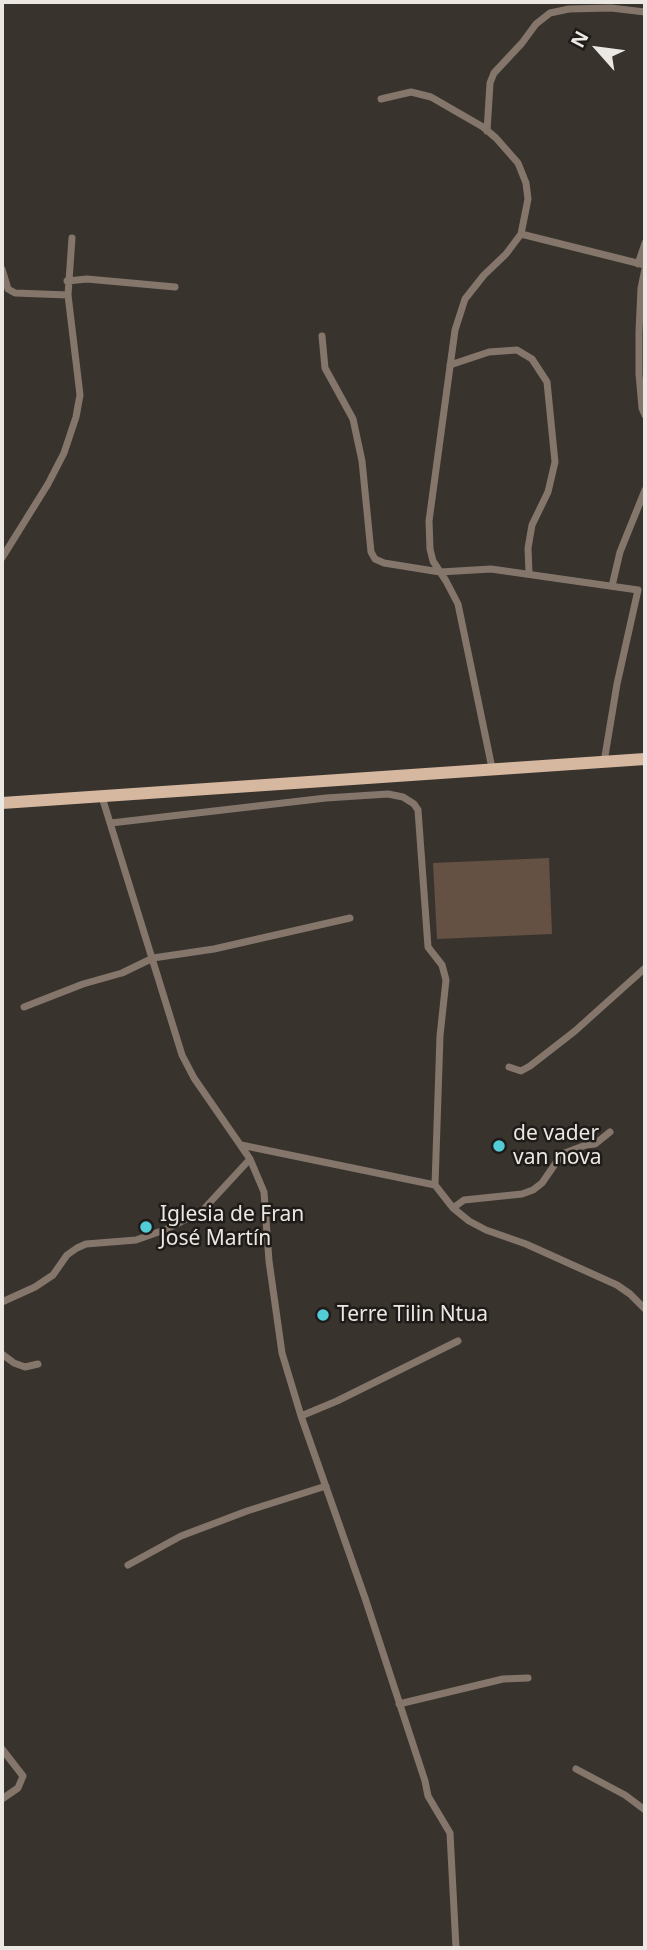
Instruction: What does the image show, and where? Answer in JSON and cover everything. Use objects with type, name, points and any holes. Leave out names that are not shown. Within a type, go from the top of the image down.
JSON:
[{"type":"main road","points":[[2,803],[645,759]]},
{"type":"street","points":[[487,131],[494,73],[543,18],[550,13],[569,9],[611,8],[645,12]]},
{"type":"street","points":[[382,99],[411,92],[431,97],[487,131],[517,163],[526,183],[528,199],[521,234],[465,299],[455,330],[429,521],[433,561],[458,604],[492,768]]},
{"type":"street","points":[[521,234],[643,266]]},
{"type":"street","points":[[2,558],[48,485],[64,453],[76,417],[80,395],[67,281],[72,238]]},
{"type":"street","points":[[645,243],[639,353],[642,408],[645,415]]},
{"type":"street","points":[[2,268],[8,289],[15,293],[68,295]]},
{"type":"street","points":[[67,281],[87,279],[175,287]]},
{"type":"street","points":[[321,336],[325,368],[353,419],[362,461],[371,552],[374,559],[440,572],[491,569],[642,590],[617,684],[604,762]]},
{"type":"street","points":[[450,365],[489,352],[517,350],[532,359],[547,382],[555,462],[548,492],[532,524],[528,548],[529,573]]},
{"type":"street","points":[[612,586],[620,552],[645,490]]},
{"type":"street","points":[[111,823],[326,798],[388,794],[403,797],[414,804],[418,810],[428,947],[442,965],[446,980],[440,1036],[435,1185],[453,1208],[469,1221],[617,1285],[645,1309]]},
{"type":"street","points":[[102,797],[182,1055],[194,1078],[250,1159],[264,1192],[269,1261],[282,1353],[301,1416],[365,1598],[428,1796],[450,1833],[456,1948]]},
{"type":"street","points":[[24,1007],[76,986],[130,970],[153,958],[214,949],[350,918]]},
{"type":"street","points":[[509,1067],[521,1071],[530,1066],[575,1031],[645,968]]},
{"type":"street","points":[[453,1208],[464,1200],[522,1194],[533,1190],[542,1183],[562,1154],[601,1141],[610,1132]]},
{"type":"street","points":[[241,1145],[435,1185]]},
{"type":"street","points":[[2,1302],[35,1287],[52,1275],[67,1255],[77,1248],[86,1244],[136,1240],[167,1229],[202,1210],[250,1159]]},
{"type":"street","points":[[301,1416],[458,1341]]},
{"type":"street","points":[[2,1354],[13,1363],[25,1367],[38,1364]]},
{"type":"street","points":[[128,1565],[181,1536],[247,1511],[326,1486]]},
{"type":"street","points":[[399,1704],[503,1679],[528,1678]]},
{"type":"street","points":[[2,1749],[23,1776],[18,1788],[2,1799]]},
{"type":"street","points":[[576,1769],[625,1795],[645,1810]]},
{"type":"shaded area","points":[[549,858],[552,934],[437,939],[433,863]]},
{"type":"place","name":"de vader van nova","points":[[499,1146]]},
{"type":"place","name":"Iglesia de Fran José Martín","points":[[146,1227]]},
{"type":"place","name":"Terre Tilin Ntua","points":[[323,1315]]}]
